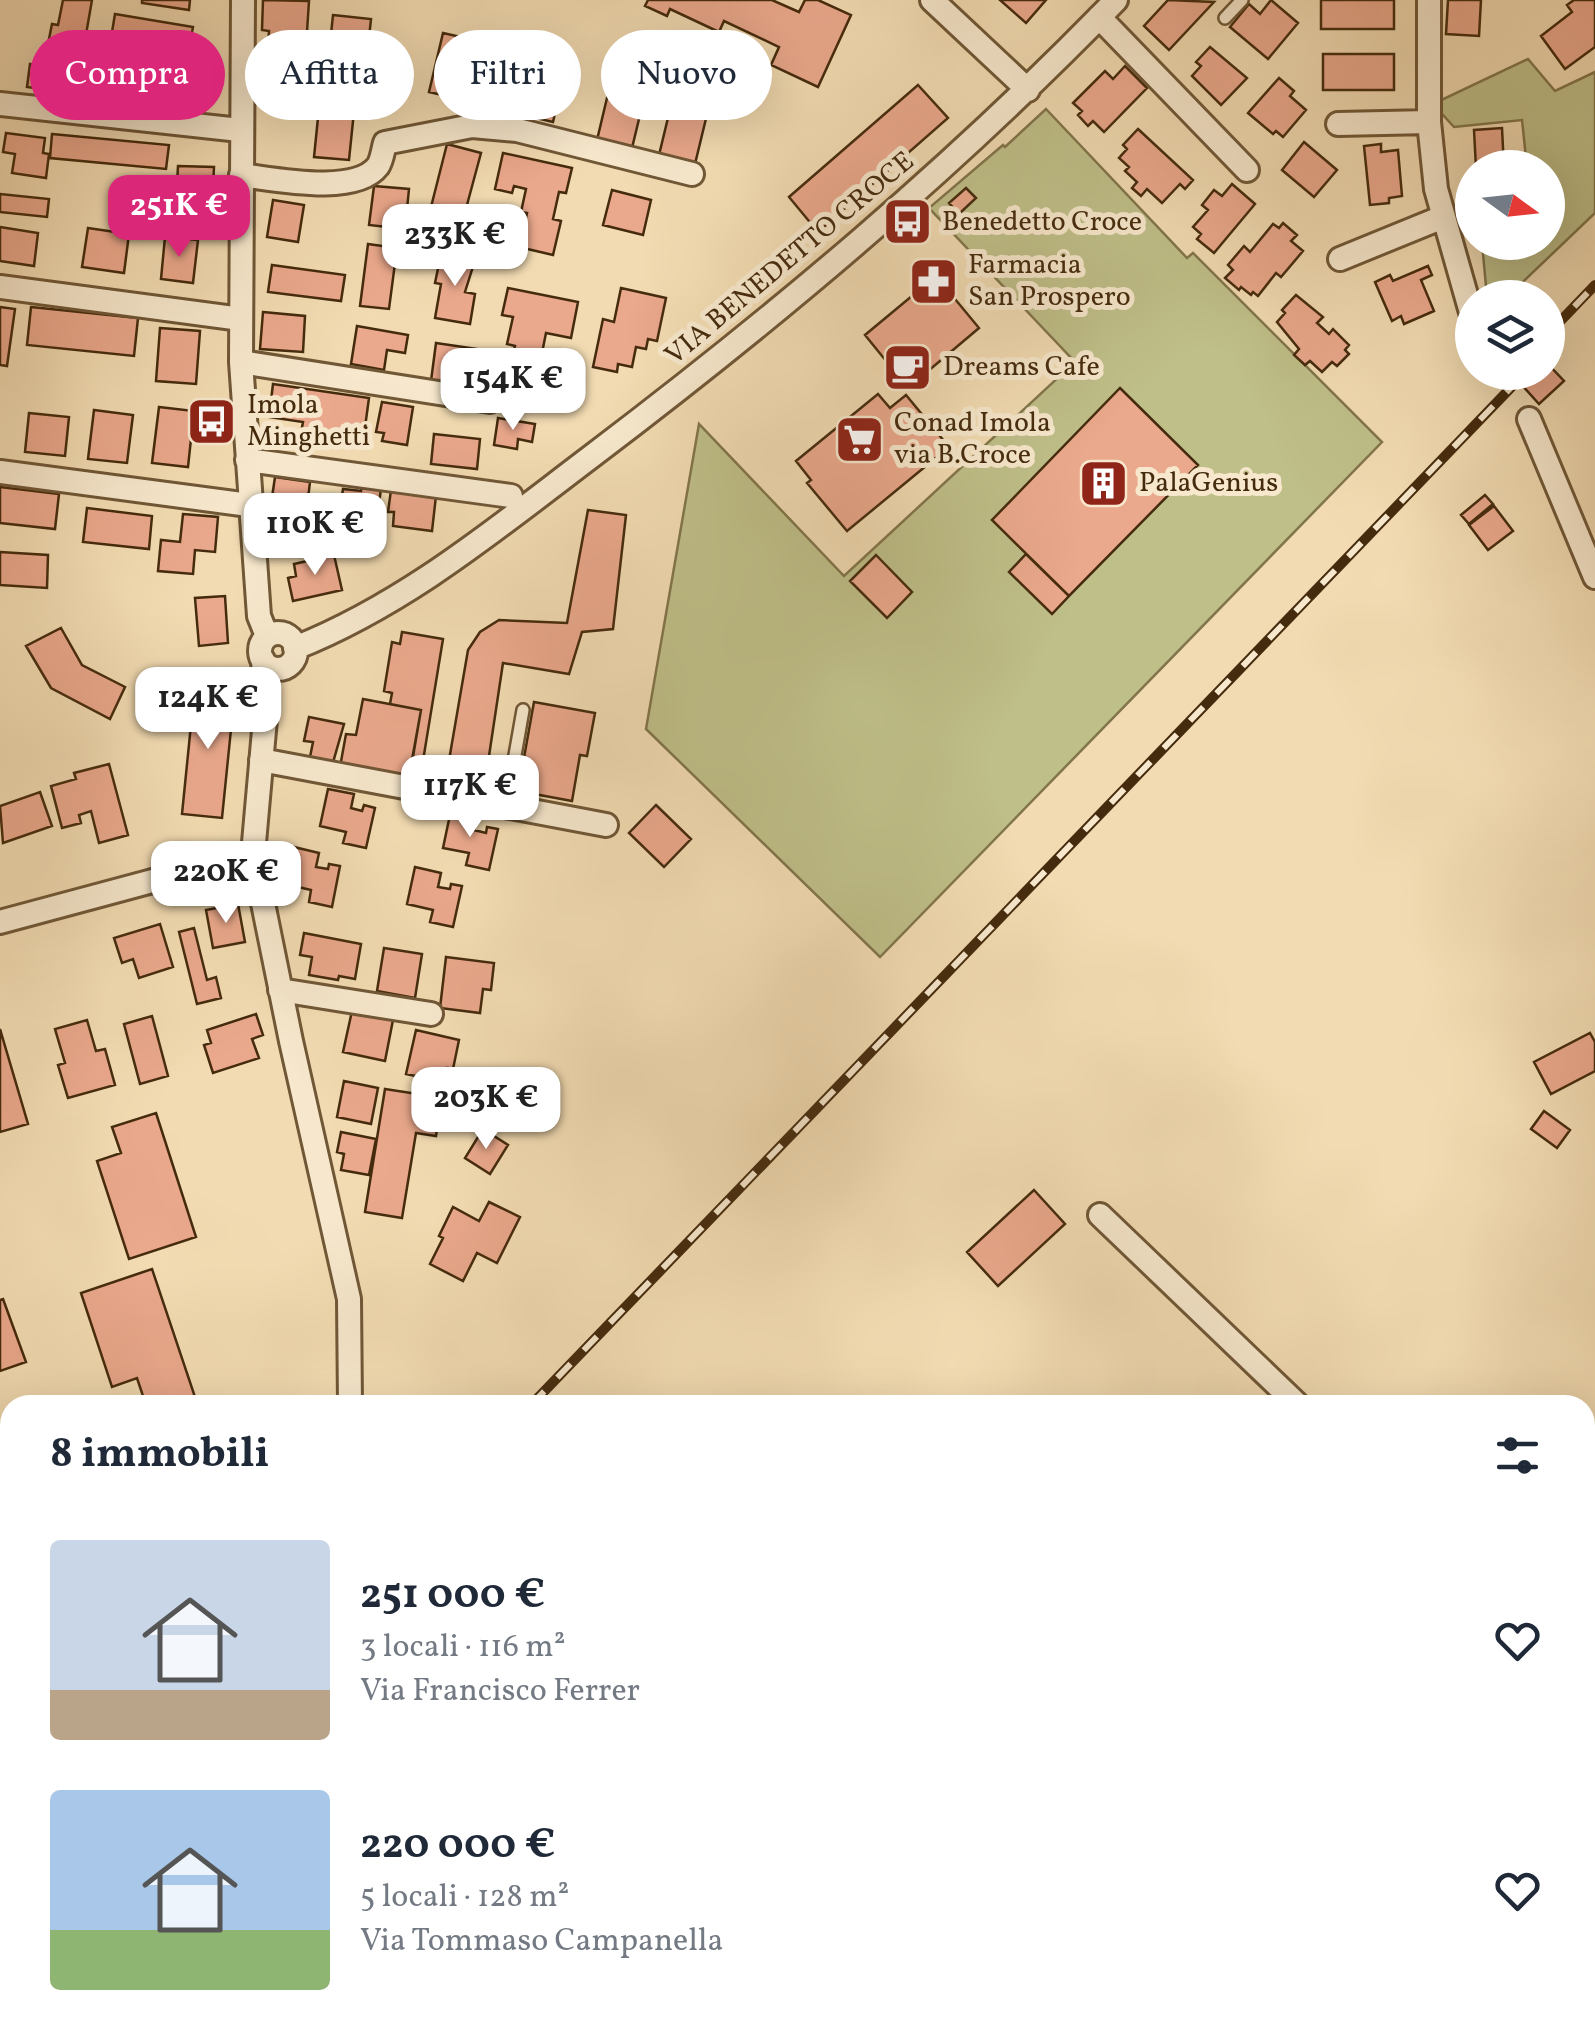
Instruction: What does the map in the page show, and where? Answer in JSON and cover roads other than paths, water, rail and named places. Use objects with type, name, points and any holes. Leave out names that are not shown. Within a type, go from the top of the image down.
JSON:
[{"type":"street","points":[[243,0],[241,319],[249,504],[259,616],[265,631],[286,636],[296,648],[294,659],[272,664]]},
{"type":"street","points":[[932,0],[1028,90]]},
{"type":"street","name":"VIA BENEDETTO CROCE","points":[[296,648],[416,586],[689,384],[908,201],[1028,90],[1116,0]]},
{"type":"street","points":[[1428,0],[1429,122],[1436,189],[1461,280]]},
{"type":"street","points":[[1099,17],[1247,170]]},
{"type":"street","points":[[0,104],[240,130]]},
{"type":"street","points":[[1338,124],[1429,122]]},
{"type":"street","points":[[241,175],[339,184],[360,180],[378,165],[385,143],[472,126],[518,130],[692,174]]},
{"type":"street","points":[[1340,259],[1443,217]]},
{"type":"street","points":[[0,287],[241,319]]},
{"type":"street","points":[[242,362],[490,402]]},
{"type":"street","points":[[1530,419],[1595,577]]},
{"type":"street","points":[[247,460],[511,496]]},
{"type":"street","points":[[0,472],[249,504]]},
{"type":"street","points":[[270,635],[260,649],[272,664],[253,854],[349,1299],[350,1395]]},
{"type":"street","points":[[261,760],[606,825]]},
{"type":"street","points":[[0,922],[253,854]]},
{"type":"street","points":[[280,990],[430,1014]]},
{"type":"street","points":[[1100,1214],[1288,1395]]},
{"type":"lane","points":[[1225,18],[1242,0]]},
{"type":"lane","points":[[506,806],[523,710]]},
{"type":"railway","points":[[1565,316],[1595,285]]},
{"type":"railway","points":[[541,1395],[1509,390]]},
{"type":"place","name":"Benedetto Croce","points":[[907,222]]},
{"type":"place","name":"Farmacia San Prospero","points":[[933,281]]},
{"type":"place","name":"Dreams Cafe","points":[[908,367]]},
{"type":"place","name":"Imola Minghetti","points":[[212,421]]},
{"type":"place","name":"Conad Imola via B.Croce","points":[[859,439]]},
{"type":"place","name":"PalaGenius","points":[[1104,483]]}]
